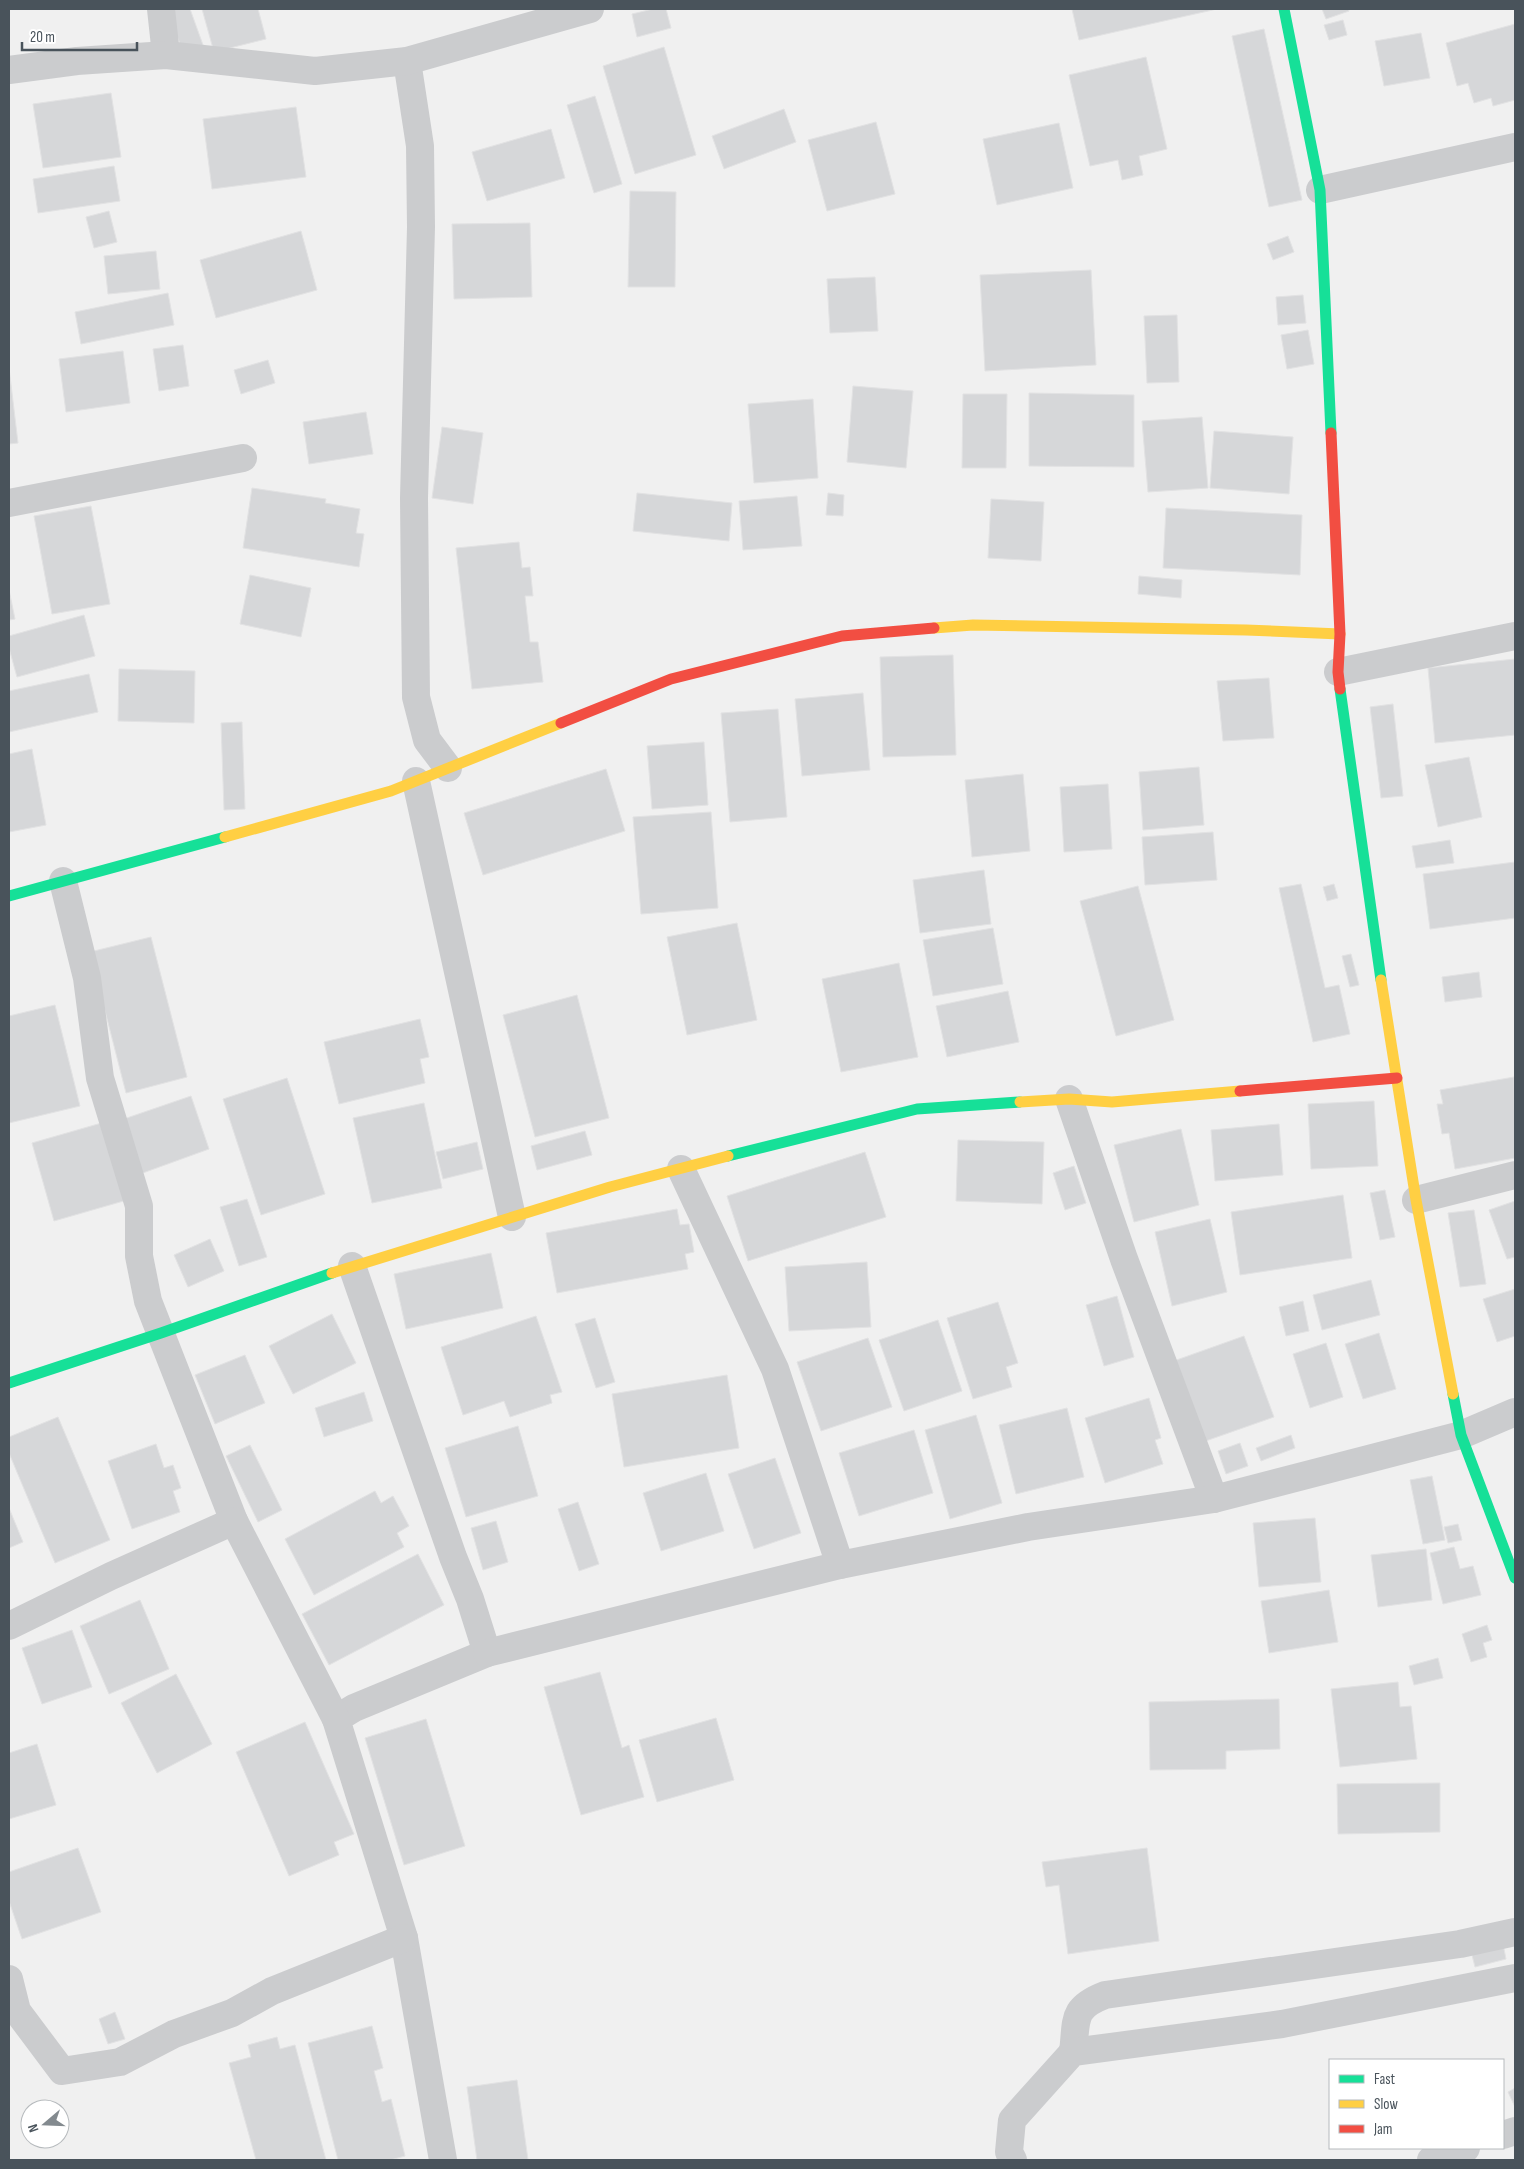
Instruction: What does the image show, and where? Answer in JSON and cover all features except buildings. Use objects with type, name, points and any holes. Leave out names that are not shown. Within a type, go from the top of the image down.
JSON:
[{"type":"street","points":[[161,9],[166,55]]},
{"type":"street","points":[[9,70],[77,61],[166,55],[315,71],[407,61],[590,9]]},
{"type":"street","points":[[1284,9],[1320,190],[1340,634],[1338,672],[1372,922],[1416,1200],[1462,1435],[1515,1578]]},
{"type":"street","points":[[407,61],[420,146],[421,227],[414,498],[416,697],[427,740],[448,768]]},
{"type":"street","points":[[1320,190],[1515,147]]},
{"type":"street","points":[[9,504],[243,458]]},
{"type":"street","points":[[9,896],[382,793],[671,679],[842,636],[973,624],[1340,634]]},
{"type":"street","points":[[1338,672],[1515,636]]},
{"type":"street","points":[[416,781],[512,1216]]},
{"type":"street","points":[[63,881],[87,978],[100,1078],[139,1206],[139,1256],[148,1301],[234,1521],[336,1719],[404,1938],[443,2160]]},
{"type":"street","points":[[9,1384],[352,1266],[512,1216],[610,1187],[917,1109],[1069,1099],[1112,1102],[1397,1078]]},
{"type":"street","points":[[1069,1099],[1124,1259],[1214,1499]]},
{"type":"street","points":[[681,1169],[775,1369],[840,1565]]},
{"type":"street","points":[[1416,1200],[1515,1175]]},
{"type":"street","points":[[352,1266],[453,1557],[470,1599],[486,1653]]},
{"type":"street","points":[[336,1719],[354,1708],[486,1653],[840,1565],[1028,1527],[1214,1499],[1462,1435],[1515,1412]]},
{"type":"street","points":[[9,1626],[111,1576],[234,1521]]},
{"type":"street","points":[[1012,2160],[1009,2152],[1012,2120],[1073,2052],[1080,2009],[1091,2000],[1105,1995],[1460,1944],[1515,1932]]},
{"type":"street","points":[[9,1980],[17,2011],[62,2071],[120,2062],[174,2034],[232,2013],[272,1991],[404,1938]]},
{"type":"street","points":[[1073,2052],[1282,2024],[1515,1978]]},
{"type":"street","points":[[1431,2160],[1463,2149]]},
{"type":"traffic: fast","points":[[1284,9],[1320,190],[1331,433]]},
{"type":"traffic: fast","points":[[1340,689],[1381,980]]},
{"type":"traffic: fast","points":[[9,896],[225,837]]},
{"type":"traffic: fast","points":[[728,1156],[917,1109],[1020,1102]]},
{"type":"traffic: fast","points":[[9,1383],[161,1333],[332,1273]]},
{"type":"traffic: fast","points":[[1453,1394],[1461,1435],[1515,1578]]},
{"type":"traffic: slow","points":[[934,628],[973,625],[1246,630],[1340,634]]},
{"type":"traffic: slow","points":[[225,837],[391,791],[561,723]]},
{"type":"traffic: slow","points":[[1381,980],[1416,1200],[1453,1394]]},
{"type":"traffic: slow","points":[[1020,1102],[1069,1099],[1112,1102],[1240,1091]]},
{"type":"traffic: slow","points":[[332,1273],[610,1187],[728,1156]]},
{"type":"traffic: jam","points":[[1331,433],[1340,634],[1338,672],[1340,689]]},
{"type":"traffic: jam","points":[[561,723],[671,679],[842,636],[934,628]]},
{"type":"traffic: jam","points":[[1240,1091],[1397,1078]]}]
